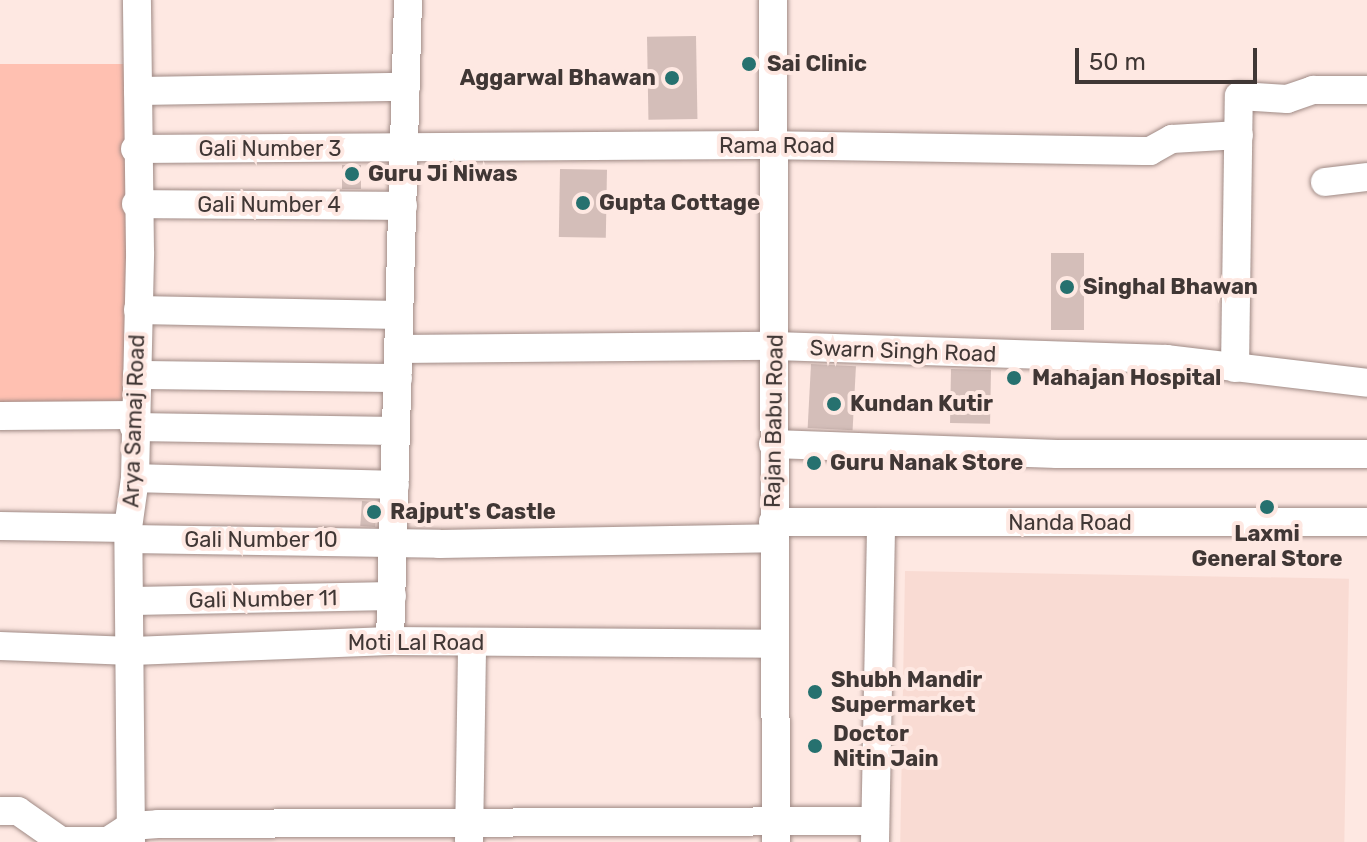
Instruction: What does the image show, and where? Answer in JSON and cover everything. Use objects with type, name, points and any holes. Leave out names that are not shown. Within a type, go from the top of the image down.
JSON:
[{"type":"street","name":"Arya Samaj Road","points":[[131,834],[134,601],[129,533],[135,478],[138,310],[135,149],[137,0]]},
{"type":"street","points":[[390,641],[408,0]]},
{"type":"street","name":"Rajan Babu Road","points":[[773,0],[776,832]]},
{"type":"street","points":[[138,91],[406,87]]},
{"type":"street","points":[[1235,368],[1239,96],[1287,99],[1313,90],[1367,90]]},
{"type":"street","name":"Rama Road","points":[[404,149],[775,146],[1150,151],[1172,139],[1239,135]]},
{"type":"street","name":"Gali Number 3","points":[[135,149],[404,149]]},
{"type":"street","points":[[1325,182],[1367,177]]},
{"type":"street","name":"Gali Number 4","points":[[136,204],[403,206]]},
{"type":"street","points":[[138,310],[399,315]]},
{"type":"street","name":"Swarn Singh Road","points":[[398,349],[775,346],[1167,359],[1367,383]]},
{"type":"street","points":[[137,375],[398,378]]},
{"type":"street","points":[[0,416],[396,431]]},
{"type":"street","points":[[773,444],[1057,454],[1367,454]]},
{"type":"street","points":[[135,478],[395,485]]},
{"type":"street","points":[[0,811],[18,811],[61,841],[108,841],[131,834],[875,831],[881,522]]},
{"type":"street","name":"Nanda Road","points":[[393,541],[774,530],[881,522],[1367,522]]},
{"type":"street","name":"Gali Number 10","points":[[0,526],[393,541]]},
{"type":"street","name":"Gali Number 11","points":[[134,601],[392,596]]},
{"type":"street","name":"Moti Lal Road","points":[[0,646],[132,651],[390,641],[774,644]]},
{"type":"street","points":[[470,832],[472,642]]},
{"type":"shaded area","points":[[0,64],[126,64],[126,408],[0,408]]},
{"type":"shaded area","points":[[905,571],[1349,579],[1344,842],[900,842]]},
{"type":"building","name":"Aggarwal Bhawan","points":[[696,36],[697,119],[648,120],[647,37]]},
{"type":"building","name":"Guru Ji Niwas","points":[[342,165],[361,165],[361,189],[342,189]]},
{"type":"building","name":"Gupta Cottage","points":[[560,169],[607,170],[606,238],[559,237]]},
{"type":"building","name":"Singhal Bhawan","points":[[1051,253],[1084,253],[1084,330],[1051,330]]},
{"type":"building","name":"Kundan Kutir","points":[[811,364],[856,366],[853,430],[808,428]]},
{"type":"building","points":[[951,369],[991,370],[990,424],[950,423]]},
{"type":"building","points":[[362,501],[377,502],[375,527],[360,526]]},
{"type":"place","name":"Sai Clinic","points":[[749,64]]},
{"type":"place","name":"Aggarwal Bhawan","points":[[672,78]]},
{"type":"place","name":"Guru Ji Niwas","points":[[352,174]]},
{"type":"place","name":"Gupta Cottage","points":[[583,203]]},
{"type":"place","name":"Singhal Bhawan","points":[[1067,287]]},
{"type":"place","name":"Mahajan Hospital","points":[[1014,378]]},
{"type":"place","name":"Kundan Kutir","points":[[834,404]]},
{"type":"place","name":"Guru Nanak Store","points":[[814,463]]},
{"type":"place","name":"Laxmi General Store","points":[[1267,507]]},
{"type":"place","name":"Rajput's Castle","points":[[374,512]]},
{"type":"place","name":"Shubh Mandir Supermarket","points":[[815,692]]},
{"type":"place","name":"Doctor Nitin Jain","points":[[815,746]]}]
